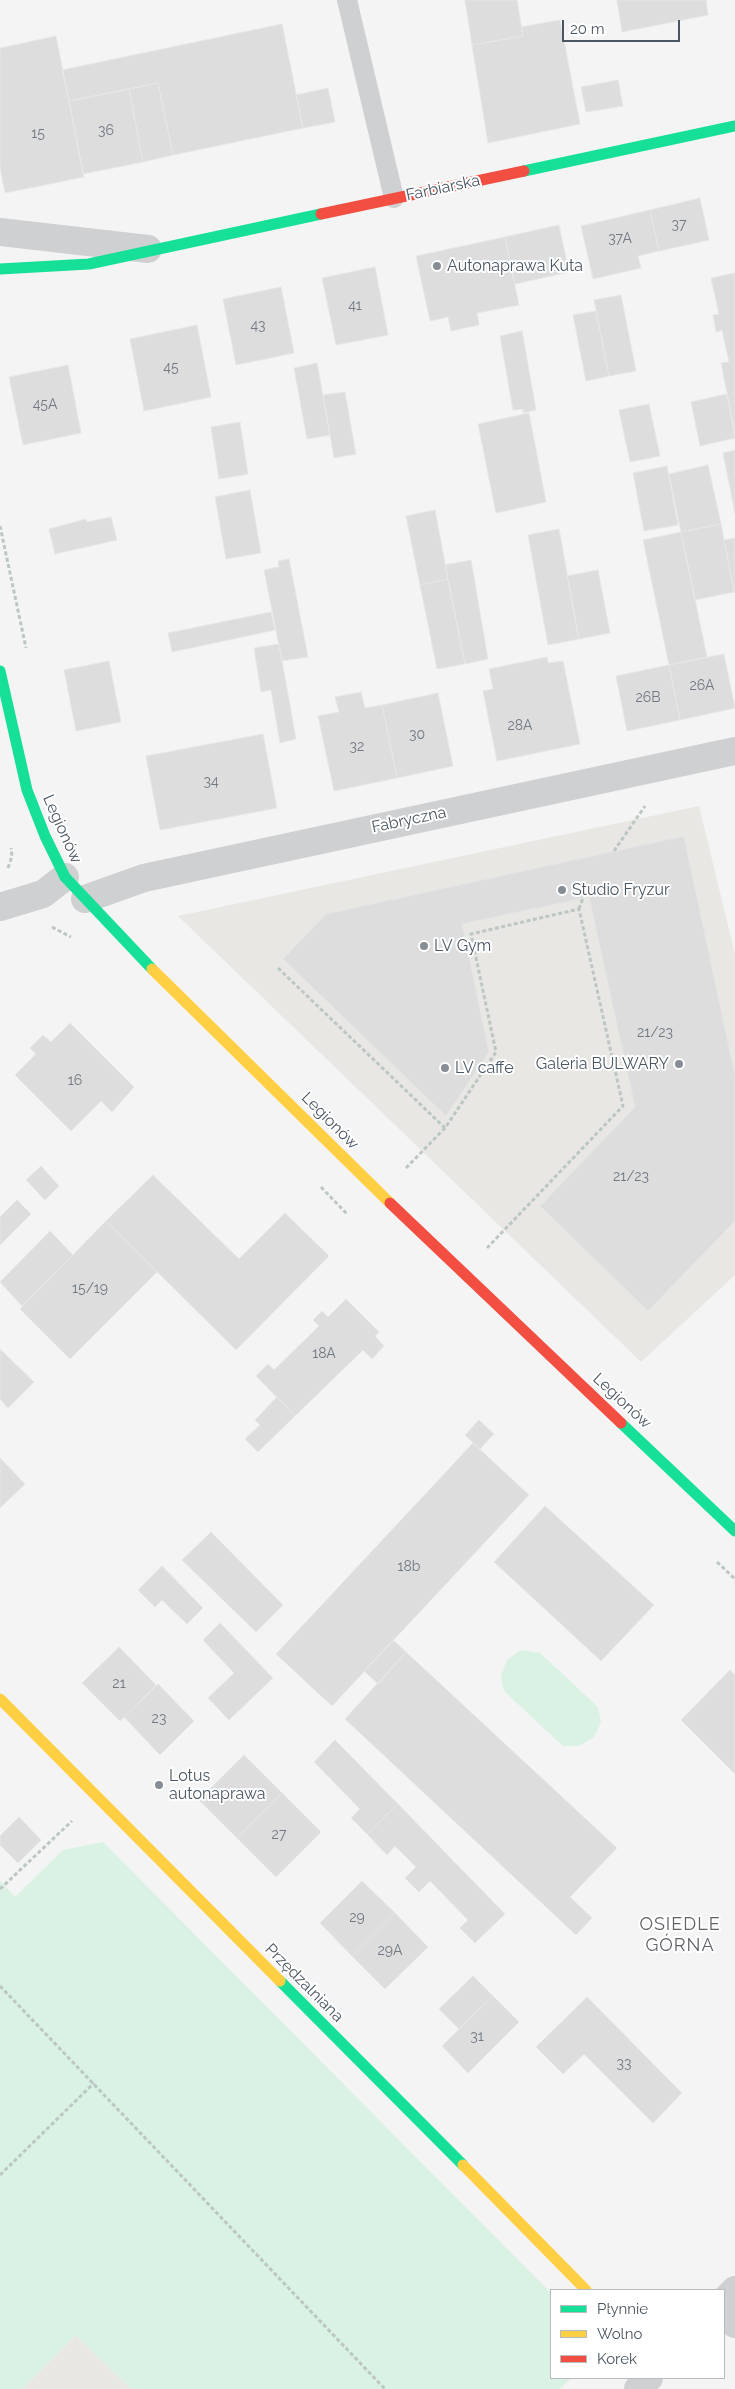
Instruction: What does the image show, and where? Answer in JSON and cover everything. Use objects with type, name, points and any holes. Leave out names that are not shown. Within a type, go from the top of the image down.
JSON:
[{"type":"street","name":"Farbiarska","points":[[0,269],[89,264],[735,126]]},
{"type":"street","name":"Farbiarska","points":[[0,232],[152,250]]},
{"type":"street","name":"Legionów","points":[[0,671],[27,790],[45,836],[65,877],[85,900],[422,1235],[735,1531]]},
{"type":"street","name":"Fabryczna","points":[[85,900],[144,878],[735,751]]},
{"type":"street","points":[[0,907],[44,894],[65,877]]},
{"type":"street","name":"Przędzalniana","points":[[0,1699],[585,2289]]},
{"type":"street","points":[[725,2300],[735,2290]]},
{"type":"street","points":[[725,2314],[735,2324]]},
{"type":"street","points":[[638,2389],[648,2379]]},
{"type":"lane","points":[[348,0],[394,198]]},
{"type":"path","points":[[0,526],[28,658]]},
{"type":"path","points":[[614,851],[646,805]]},
{"type":"path","points":[[487,1248],[623,1106],[579,908],[583,898]]},
{"type":"path","points":[[406,1168],[445,1128],[496,1052],[471,934],[579,908]]},
{"type":"path","points":[[278,968],[445,1128]]},
{"type":"path","points":[[399,1161],[413,1175]]},
{"type":"path","points":[[480,1241],[494,1254]]},
{"type":"path","points":[[0,1889],[97,1798]]},
{"type":"path","points":[[0,1986],[385,2389]]},
{"type":"path","points":[[0,2175],[94,2083]]},
{"type":"shaded area","points":[[699,806],[735,954],[735,1275],[641,1362],[178,916]]},
{"type":"shaded area","points":[[76,2335],[131,2389],[22,2389]]},
{"type":"green space","points":[[521,1650],[540,1653],[598,1707],[601,1722],[594,1737],[579,1746],[563,1746],[504,1691],[501,1676],[507,1660]]},
{"type":"green space","points":[[103,1842],[550,2292],[550,2379],[570,2379],[560,2389],[131,2389],[76,2335],[22,2389],[0,2389],[0,1881],[15,1897],[63,1850]]},
{"type":"building","points":[[465,0],[517,0],[523,36],[472,45]]},
{"type":"building","points":[[617,0],[706,0],[708,15],[622,32]]},
{"type":"building","points":[[560,20],[580,124],[488,143],[472,45],[523,36],[521,27]]},
{"type":"building","points":[[282,24],[303,128],[173,155],[158,83],[69,101],[62,70]]},
{"type":"building","points":[[56,36],[84,177],[5,193],[0,167],[0,48]]},
{"type":"building","points":[[618,80],[623,106],[586,112],[581,87]]},
{"type":"building","points":[[158,83],[173,155],[143,162],[129,89]]},
{"type":"building","points":[[328,88],[335,122],[303,128],[296,95]]},
{"type":"building","points":[[129,89],[143,162],[83,174],[69,101]]},
{"type":"building","points":[[700,198],[709,240],[659,251],[650,210]]},
{"type":"building","points":[[650,210],[659,251],[638,256],[641,268],[593,279],[581,226]]},
{"type":"building","points":[[559,225],[569,272],[515,284],[505,237]]},
{"type":"building","points":[[505,237],[519,305],[477,313],[479,325],[451,331],[448,317],[430,321],[416,256]]},
{"type":"building","points":[[375,267],[388,335],[336,345],[322,278]]},
{"type":"building","points":[[735,273],[735,432],[721,363],[729,362],[722,330],[716,332],[713,315],[719,314],[711,278]]},
{"type":"building","points":[[281,287],[294,353],[236,365],[223,299]]},
{"type":"building","points":[[621,295],[636,371],[609,376],[594,300]]},
{"type":"building","points":[[596,311],[609,376],[586,381],[573,315]]},
{"type":"building","points":[[197,325],[211,397],[144,411],[130,339]]},
{"type":"building","points":[[522,331],[536,410],[523,413],[523,409],[513,410],[500,336]]},
{"type":"building","points":[[317,363],[330,435],[307,439],[294,368]]},
{"type":"building","points":[[68,365],[81,433],[23,445],[9,377]]},
{"type":"building","points":[[345,392],[356,454],[334,458],[323,395]]},
{"type":"building","points":[[727,394],[735,438],[700,446],[691,402]]},
{"type":"building","points":[[649,404],[660,456],[630,462],[619,410]]},
{"type":"building","points":[[529,413],[546,502],[496,513],[478,424]]},
{"type":"building","points":[[240,422],[248,474],[219,479],[211,427]]},
{"type":"building","points":[[735,450],[735,513],[723,453]]},
{"type":"building","points":[[708,465],[721,524],[681,532],[669,474]]},
{"type":"building","points":[[667,466],[678,525],[644,531],[633,473]]},
{"type":"building","points":[[250,490],[261,553],[226,559],[215,497]]},
{"type":"building","points":[[435,510],[448,579],[420,585],[406,516]]},
{"type":"building","points":[[111,517],[117,540],[55,554],[49,529],[86,519],[87,522]]},
{"type":"building","points":[[721,524],[734,592],[695,600],[681,532]]},
{"type":"building","points":[[559,529],[579,639],[548,645],[528,535]]},
{"type":"building","points":[[681,532],[707,657],[669,665],[643,540]]},
{"type":"building","points":[[735,538],[735,592],[734,592],[724,540]]},
{"type":"building","points":[[289,559],[308,657],[282,661],[264,570],[279,567],[278,561]]},
{"type":"building","points":[[471,560],[488,659],[465,664],[445,565]]},
{"type":"building","points":[[598,570],[610,633],[579,639],[567,576]]},
{"type":"building","points":[[448,579],[465,664],[437,669],[420,585]]},
{"type":"building","points":[[271,612],[275,630],[172,652],[168,633]]},
{"type":"building","points":[[279,644],[296,739],[280,743],[271,690],[261,692],[254,648]]},
{"type":"building","points":[[724,654],[735,708],[680,720],[669,665]]},
{"type":"building","points":[[547,657],[548,663],[563,661],[580,744],[497,761],[483,691],[493,689],[489,669]]},
{"type":"building","points":[[109,661],[121,722],[76,731],[64,670]]},
{"type":"building","points":[[669,665],[680,720],[627,731],[616,676]]},
{"type":"building","points":[[361,692],[365,708],[382,705],[397,778],[334,791],[318,716],[339,712],[335,697]]},
{"type":"building","points":[[438,693],[453,766],[397,778],[382,705]]},
{"type":"building","points":[[263,734],[277,808],[160,830],[146,756]]},
{"type":"building","name":"Galeria BULWARY","points":[[684,836],[735,1075],[735,1221],[648,1311],[540,1206],[635,1107],[589,897],[462,924],[489,1052],[446,1116],[283,959],[326,914]]},
{"type":"building","points":[[70,1023],[134,1087],[112,1112],[101,1101],[71,1131],[15,1075],[36,1054],[30,1048],[43,1035],[51,1042]]},
{"type":"building","points":[[41,1166],[59,1186],[45,1200],[26,1180]]},
{"type":"building","points":[[153,1175],[239,1259],[285,1213],[329,1256],[236,1350],[106,1221]]},
{"type":"building","points":[[17,1200],[31,1214],[0,1245],[0,1217]]},
{"type":"building","points":[[106,1221],[157,1272],[70,1359],[20,1309]]},
{"type":"building","points":[[50,1231],[73,1255],[22,1306],[0,1282]]},
{"type":"building","points":[[346,1299],[379,1332],[375,1336],[384,1346],[372,1359],[363,1350],[295,1416],[256,1376],[268,1364],[274,1370],[319,1326],[313,1320],[322,1311],[328,1317]]},
{"type":"building","points":[[0,1349],[34,1382],[8,1408],[0,1399]]},
{"type":"building","points":[[277,1397],[295,1416],[258,1452],[245,1439],[260,1425],[255,1420]]},
{"type":"building","points":[[479,1420],[494,1434],[480,1449],[465,1435]]},
{"type":"building","points":[[473,1443],[529,1495],[332,1706],[276,1654]]},
{"type":"building","points":[[0,1458],[25,1484],[0,1508]]},
{"type":"building","points":[[545,1506],[654,1605],[601,1661],[494,1562]]},
{"type":"building","points":[[211,1532],[283,1605],[256,1632],[182,1560]]},
{"type":"building","points":[[162,1566],[203,1608],[187,1624],[162,1600],[155,1607],[138,1590]]},
{"type":"building","points":[[220,1623],[273,1678],[229,1720],[208,1698],[234,1673],[203,1640]]},
{"type":"building","points":[[393,1640],[406,1652],[378,1684],[364,1671]]},
{"type":"building","points":[[119,1647],[156,1685],[120,1721],[82,1683]]},
{"type":"building","points":[[406,1652],[617,1848],[570,1897],[592,1918],[576,1935],[345,1719]]},
{"type":"building","points":[[730,1670],[735,1675],[735,1774],[681,1720]]},
{"type":"building","points":[[158,1684],[194,1721],[160,1755],[124,1717]]},
{"type":"building","points":[[335,1740],[398,1804],[367,1834],[351,1818],[360,1809],[314,1762]]},
{"type":"building","points":[[244,1755],[282,1793],[237,1838],[199,1800]]},
{"type":"building","points":[[282,1793],[321,1832],[276,1877],[237,1838]]},
{"type":"building","points":[[398,1804],[505,1914],[475,1943],[460,1928],[468,1920],[430,1881],[419,1892],[405,1878],[416,1867],[395,1846],[387,1855],[367,1834]]},
{"type":"building","points":[[19,1817],[41,1840],[18,1863],[0,1845],[0,1836]]},
{"type":"building","points":[[362,1881],[395,1913],[352,1956],[320,1923]]},
{"type":"building","points":[[395,1913],[428,1947],[385,1989],[352,1956]]},
{"type":"building","points":[[473,1976],[493,1996],[459,2029],[439,2009]]},
{"type":"building","points":[[493,1996],[519,2022],[468,2073],[442,2046]]},
{"type":"building","points":[[587,1997],[682,2093],[653,2123],[584,2054],[563,2074],[536,2047]]},
{"type":"traffic: fast","points":[[524,171],[735,126]]},
{"type":"traffic: fast","points":[[0,269],[89,264],[321,214]]},
{"type":"traffic: fast","points":[[0,671],[27,790],[45,836],[65,877],[152,969]]},
{"type":"traffic: fast","points":[[621,1423],[735,1531]]},
{"type":"traffic: fast","points":[[280,1981],[463,2165]]},
{"type":"traffic: slow","points":[[152,969],[390,1203]]},
{"type":"traffic: slow","points":[[0,1699],[280,1981]]},
{"type":"traffic: slow","points":[[463,2165],[585,2289]]},
{"type":"traffic: jam","points":[[321,214],[524,171]]},
{"type":"traffic: jam","points":[[390,1203],[621,1423]]},
{"type":"place","name":"Autonaprawa Kuta","points":[[437,266]]},
{"type":"place","name":"Studio Fryzur","points":[[562,890]]},
{"type":"place","name":"LV Gym","points":[[424,946]]},
{"type":"place","name":"Galeria BULWARY","points":[[679,1064]]},
{"type":"place","name":"LV caffe","points":[[445,1068]]},
{"type":"place","name":"Lotus autonaprawa","points":[[159,1785]]},
{"type":"district","name":"OSIEDLE GÓRNA","points":[[680,1935]]}]
